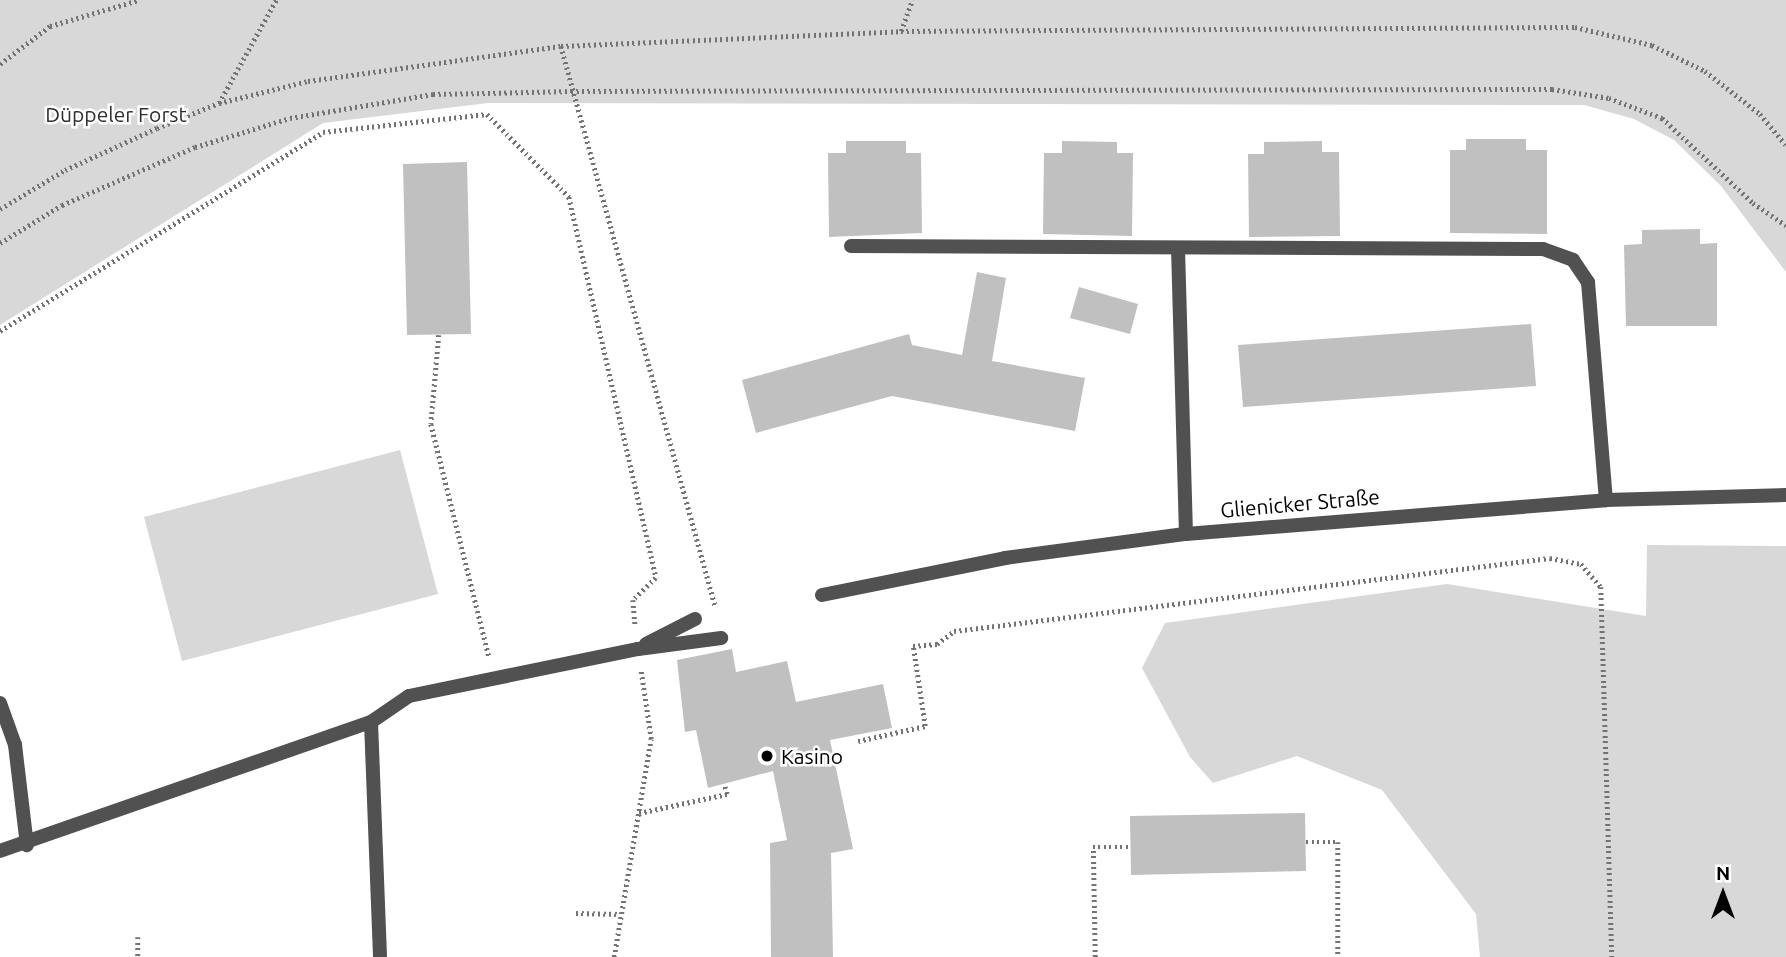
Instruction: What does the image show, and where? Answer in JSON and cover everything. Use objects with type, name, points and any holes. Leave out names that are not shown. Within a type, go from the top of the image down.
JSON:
[{"type":"street","points":[[851,246],[1543,250],[1573,260],[1588,282],[1605,500]]},
{"type":"street","points":[[1178,248],[1186,534]]},
{"type":"street","name":"Glienicker Straße","points":[[822,595],[1005,558],[1186,534],[1605,500],[1786,495]]},
{"type":"street","points":[[638,649],[695,619]]},
{"type":"street","points":[[0,851],[27,845],[371,722],[409,695],[638,649],[721,638]]},
{"type":"street","points":[[0,702],[15,745],[27,845]]},
{"type":"street","points":[[371,722],[380,957]]},
{"type":"path","points":[[0,64],[50,26],[138,0]]},
{"type":"path","points":[[219,103],[276,0]]},
{"type":"path","points":[[901,31],[912,0]]},
{"type":"path","points":[[0,209],[65,170],[219,103],[308,81],[561,46],[901,31],[1575,27],[1652,45],[1705,71],[1760,114],[1786,145]]},
{"type":"path","points":[[561,46],[571,91],[717,612]]},
{"type":"path","points":[[0,243],[62,205],[195,147],[290,118],[433,94],[571,91],[1552,89],[1609,98],[1662,118],[1753,203],[1786,225]]},
{"type":"path","points":[[0,331],[323,132],[487,114],[569,197],[656,578],[633,600],[651,739],[614,957]]},
{"type":"path","points":[[439,335],[432,424],[495,677]]},
{"type":"path","points":[[858,741],[925,726],[913,646],[937,644],[954,631],[1550,558],[1581,564],[1601,587],[1612,957]]},
{"type":"path","points":[[639,813],[727,794],[724,784]]},
{"type":"path","points":[[1306,842],[1338,842],[1338,957]]},
{"type":"path","points":[[1095,957],[1093,847],[1131,847]]},
{"type":"path","points":[[576,913],[620,914]]},
{"type":"path","points":[[138,937],[138,957]]},
{"type":"green space","name":"Düppeler Forst","points":[[0,0],[1786,0],[1786,272],[1721,186],[1674,140],[1634,119],[1584,105],[488,103],[323,123],[0,325]]},
{"type":"green space","points":[[400,450],[438,594],[182,661],[144,517]]},
{"type":"green space","points":[[1647,545],[1786,546],[1786,957],[1480,957],[1476,914],[1382,790],[1297,756],[1213,783],[1190,757],[1142,668],[1165,623],[1447,584],[1646,616]]},
{"type":"building","points":[[1466,139],[1526,139],[1526,150],[1547,150],[1547,234],[1450,233],[1450,150],[1466,150]]},
{"type":"building","points":[[846,141],[906,141],[906,153],[921,153],[922,233],[829,237],[828,153],[846,153]]},
{"type":"building","points":[[1062,141],[1117,142],[1117,153],[1133,153],[1132,236],[1043,234],[1044,153],[1062,153]]},
{"type":"building","points":[[1322,141],[1322,152],[1339,152],[1340,236],[1249,237],[1248,154],[1264,154],[1264,142]]},
{"type":"building","points":[[467,162],[471,334],[407,335],[403,164]]},
{"type":"building","points":[[1700,229],[1700,244],[1717,243],[1717,326],[1626,326],[1624,245],[1642,244],[1642,230]]},
{"type":"building","points":[[977,272],[1006,278],[992,361],[1085,378],[1075,431],[892,396],[756,433],[742,380],[909,334],[912,345],[962,355]]},
{"type":"building","points":[[1079,287],[1138,304],[1130,334],[1070,318]]},
{"type":"building","points":[[1531,324],[1536,386],[1243,407],[1238,345]]},
{"type":"building","name":"Kasino","points":[[732,649],[736,672],[787,661],[796,702],[883,684],[892,728],[830,740],[853,849],[831,853],[833,957],[771,957],[770,843],[787,840],[773,771],[708,788],[696,730],[685,732],[677,660]]},
{"type":"building","points":[[1305,813],[1306,871],[1131,875],[1130,816]]},
{"type":"place","name":"Kasino","points":[[767,756]]}]
